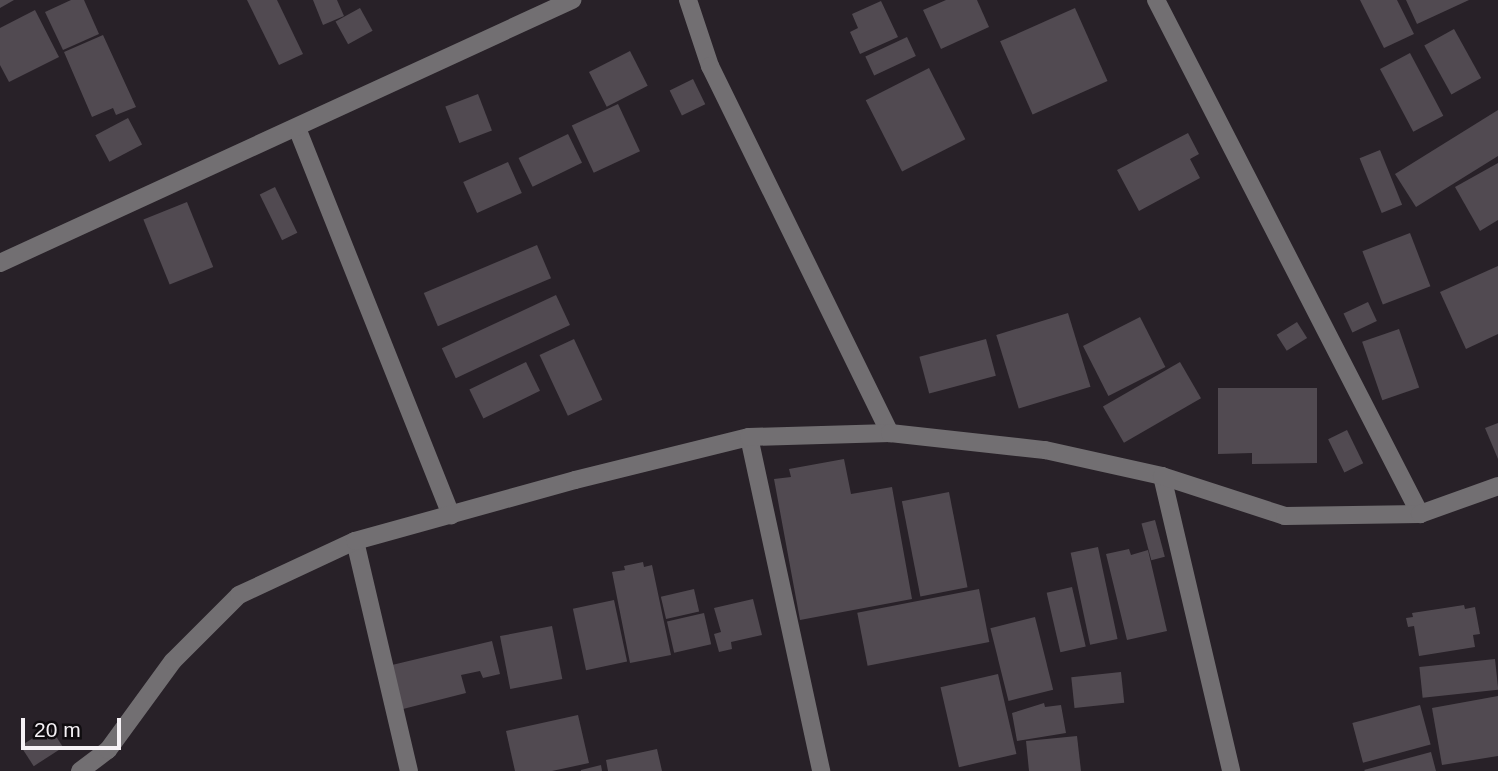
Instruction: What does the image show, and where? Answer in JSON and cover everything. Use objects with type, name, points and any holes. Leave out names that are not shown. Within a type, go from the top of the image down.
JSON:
[{"type":"street","points":[[0,263],[572,0]]},
{"type":"street","points":[[688,0],[710,65],[890,433]]},
{"type":"street","points":[[1156,0],[1420,514]]},
{"type":"street","points":[[297,128],[451,515]]},
{"type":"street","points":[[80,771],[108,750],[173,661],[239,595],[355,541],[749,437],[890,433],[1045,450],[1162,476],[1285,516],[1420,514],[1498,486]]},
{"type":"street","points":[[749,437],[821,771]]},
{"type":"street","points":[[1162,476],[1231,771]]},
{"type":"street","points":[[355,541],[408,771]]},
{"type":"building","points":[[0,0],[14,0],[0,8]]},
{"type":"building","points":[[71,0],[84,0],[99,34],[63,50],[45,12]]},
{"type":"building","points":[[247,0],[277,0],[303,54],[279,65]]},
{"type":"building","points":[[313,0],[337,0],[344,16],[323,25]]},
{"type":"building","points":[[946,0],[977,0],[989,27],[941,49],[923,10]]},
{"type":"building","points":[[1360,0],[1397,0],[1414,34],[1384,48]]},
{"type":"building","points":[[1406,0],[1469,0],[1417,24]]},
{"type":"building","points":[[881,1],[898,37],[860,54],[850,32],[858,28],[852,14]]},
{"type":"building","points":[[360,8],[373,31],[348,44],[336,22]]},
{"type":"building","points":[[1075,8],[1108,81],[1033,114],[1000,41]]},
{"type":"building","points":[[35,10],[59,57],[9,82],[0,65],[0,28]]},
{"type":"building","points":[[1454,29],[1481,78],[1451,94],[1424,45]]},
{"type":"building","points":[[103,35],[136,107],[116,115],[113,108],[92,117],[64,52]]},
{"type":"building","points":[[907,37],[916,56],[874,75],[865,56]]},
{"type":"building","points":[[630,51],[648,86],[607,107],[589,72]]},
{"type":"building","points":[[1410,53],[1443,116],[1413,132],[1380,69]]},
{"type":"building","points":[[929,68],[965,139],[902,172],[866,100]]},
{"type":"building","points":[[693,79],[705,104],[682,116],[670,90]]},
{"type":"building","points":[[478,94],[492,130],[459,143],[445,107]]},
{"type":"building","points":[[618,104],[640,151],[594,173],[572,126]]},
{"type":"building","points":[[1498,110],[1498,156],[1416,207],[1395,174]]},
{"type":"building","points":[[128,118],[142,144],[109,162],[95,135]]},
{"type":"building","points":[[1188,133],[1199,154],[1190,159],[1200,178],[1139,211],[1117,170]]},
{"type":"building","points":[[568,134],[582,163],[533,187],[519,158]]},
{"type":"building","points":[[1380,150],[1402,205],[1382,213],[1360,158]]},
{"type":"building","points":[[508,162],[522,193],[477,213],[463,182]]},
{"type":"building","points":[[1498,163],[1498,220],[1480,231],[1455,187]]},
{"type":"building","points":[[275,187],[297,233],[282,240],[260,194]]},
{"type":"building","points":[[187,202],[213,267],[170,285],[143,220]]},
{"type":"building","points":[[1410,233],[1430,286],[1383,304],[1362,251]]},
{"type":"building","points":[[537,245],[551,278],[438,326],[424,293]]},
{"type":"building","points":[[1498,266],[1498,334],[1466,349],[1440,292]]},
{"type":"building","points":[[556,295],[570,325],[456,378],[442,348]]},
{"type":"building","points":[[1368,302],[1377,321],[1352,332],[1344,313]]},
{"type":"building","points":[[1068,313],[1091,387],[1019,409],[996,335]]},
{"type":"building","points":[[1140,317],[1165,367],[1108,396],[1083,346]]},
{"type":"building","points":[[1297,322],[1307,338],[1287,351],[1277,335]]},
{"type":"building","points":[[1399,329],[1419,388],[1382,400],[1362,342]]},
{"type":"building","points":[[574,339],[602,400],[568,416],[540,355]]},
{"type":"building","points":[[986,339],[996,376],[929,394],[919,357]]},
{"type":"building","points":[[526,362],[540,391],[483,418],[469,390]]},
{"type":"building","points":[[1180,362],[1201,398],[1124,443],[1103,406]]},
{"type":"building","points":[[1218,388],[1317,388],[1317,463],[1252,464],[1252,453],[1218,454]]},
{"type":"building","points":[[1498,423],[1498,459],[1485,428]]},
{"type":"building","points":[[1347,430],[1363,463],[1344,472],[1328,439]]},
{"type":"building","points":[[844,459],[851,494],[892,487],[912,599],[800,620],[774,479],[791,477],[789,469]]},
{"type":"building","points":[[949,492],[968,587],[920,596],[902,501]]},
{"type":"building","points":[[1155,520],[1165,557],[1151,560],[1141,524]]},
{"type":"building","points":[[1098,547],[1118,639],[1090,645],[1071,553]]},
{"type":"building","points":[[1129,549],[1131,555],[1148,550],[1167,631],[1127,640],[1106,554]]},
{"type":"building","points":[[643,562],[644,567],[652,565],[671,655],[630,663],[612,572]]},
{"type":"building","points":[[1072,587],[1086,646],[1060,652],[1047,593]]},
{"type":"building","points":[[694,589],[699,611],[666,619],[661,597]]},
{"type":"building","points":[[979,589],[989,642],[868,666],[857,613]]},
{"type":"building","points":[[753,599],[762,635],[731,642],[732,649],[719,652],[714,634],[721,632],[714,608]]},
{"type":"building","points":[[614,600],[627,662],[586,670],[573,609]]},
{"type":"building","points":[[1464,605],[1465,609],[1475,607],[1480,634],[1473,635],[1475,647],[1419,656],[1414,626],[1408,627],[1406,618],[1413,617],[1412,613]]},
{"type":"building","points":[[704,613],[711,644],[674,653],[667,622]]},
{"type":"building","points":[[1035,617],[1053,690],[1009,701],[990,628]]},
{"type":"building","points":[[552,626],[562,679],[510,689],[500,636]]},
{"type":"building","points":[[492,641],[500,674],[483,678],[480,671],[461,675],[466,693],[403,709],[392,665]]},
{"type":"building","points":[[1495,659],[1498,690],[1423,698],[1419,667]]},
{"type":"building","points":[[1121,672],[1124,703],[1075,708],[1071,677]]},
{"type":"building","points":[[998,674],[1016,754],[959,767],[941,687]]},
{"type":"building","points":[[1498,696],[1498,756],[1442,765],[1432,708]]},
{"type":"building","points":[[1044,703],[1045,707],[1061,705],[1066,733],[1017,741],[1012,713]]},
{"type":"building","points":[[1420,705],[1431,745],[1363,763],[1352,723]]},
{"type":"building","points":[[578,715],[589,763],[552,771],[515,771],[506,731]]},
{"type":"building","points":[[50,727],[63,747],[34,766],[21,746]]},
{"type":"building","points":[[1077,736],[1081,771],[1029,771],[1026,741]]},
{"type":"building","points":[[657,749],[662,771],[608,771],[606,760]]},
{"type":"building","points":[[1431,752],[1436,771],[1364,770]]},
{"type":"building","points":[[601,765],[602,771],[581,771],[581,770]]}]
